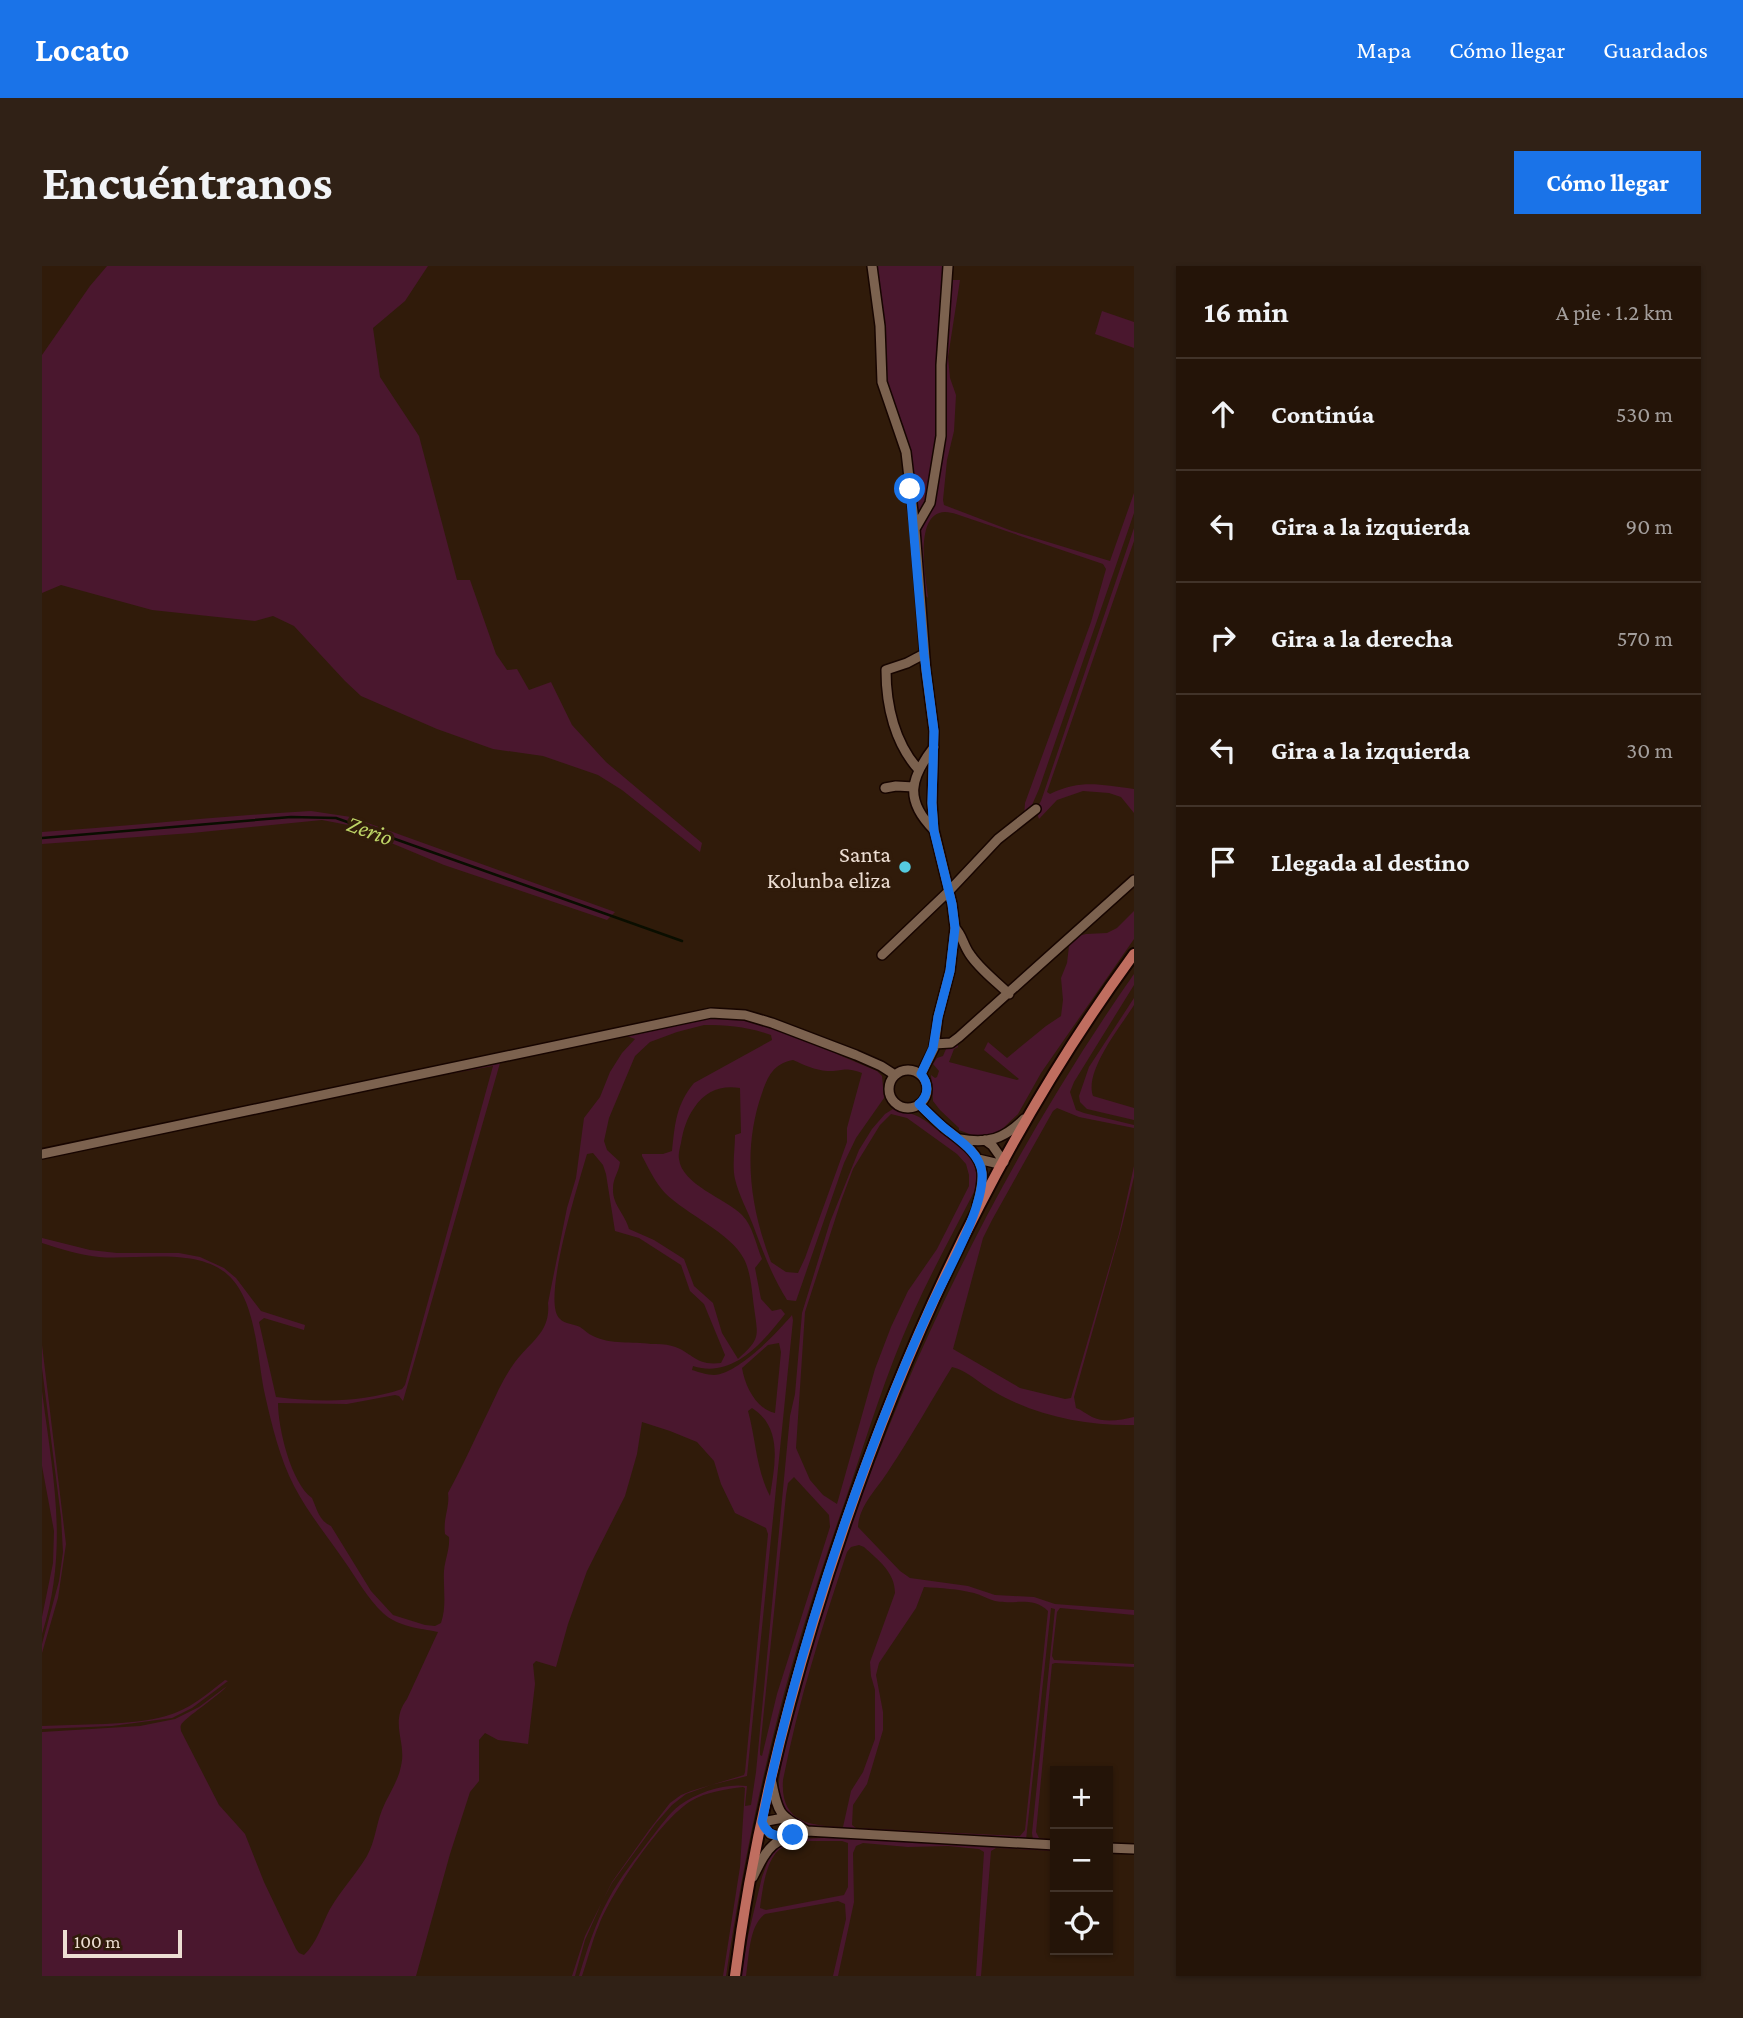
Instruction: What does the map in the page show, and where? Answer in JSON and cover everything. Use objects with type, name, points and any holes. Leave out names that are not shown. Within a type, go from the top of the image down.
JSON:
[{"type":"main road","points":[[735,1976],[762,1822],[797,1675],[881,1424],[926,1317],[1004,1162],[1031,1112],[1134,954]]},
{"type":"street","points":[[872,266],[880,326],[882,382],[906,452],[934,746],[934,831],[955,928],[950,971],[934,1044],[921,1074]]},
{"type":"street","points":[[915,529],[930,503],[941,436],[941,365],[948,266]]},
{"type":"street","points":[[919,770],[909,760],[897,734],[888,703],[886,670],[924,654]]},
{"type":"street","points":[[934,746],[919,770],[912,794],[920,817],[934,831]]},
{"type":"street","points":[[885,788],[914,787]]},
{"type":"street","points":[[881,955],[949,891],[998,839],[1036,810]]},
{"type":"street","points":[[934,1044],[951,1043],[1134,880]]},
{"type":"street","points":[[955,928],[961,934],[967,951],[1009,994]]},
{"type":"street","points":[[42,1154],[711,1013],[745,1015],[760,1019],[856,1055],[895,1075]]},
{"type":"street","points":[[908,1070],[921,1074],[927,1087],[925,1097],[919,1104],[902,1107],[893,1100],[889,1087],[895,1075],[908,1070]]},
{"type":"street","points":[[919,1104],[960,1139],[978,1159],[982,1170],[982,1185],[970,1226]]},
{"type":"street","points":[[960,1139],[998,1139],[1013,1130],[1031,1112]]},
{"type":"street","points":[[978,1159],[1004,1162],[985,1140]]},
{"type":"street","points":[[771,1779],[783,1818],[807,1831]]},
{"type":"street","points":[[783,1818],[762,1822],[770,1834],[785,1837]]},
{"type":"street","points":[[750,1883],[770,1848],[785,1837],[807,1831],[1050,1845]]},
{"type":"street","points":[[1113,1848],[1134,1849]]},
{"type":"shaded area","points":[[107,266],[428,266],[405,301],[373,328],[380,377],[419,436],[457,580],[470,580],[496,654],[507,670],[517,669],[529,690],[551,682],[572,725],[606,762],[702,843],[700,852],[622,790],[598,775],[543,756],[493,749],[437,729],[361,696],[294,626],[273,616],[255,621],[152,610],[61,585],[42,593],[42,355]]},
{"type":"shaded area","points":[[876,266],[945,266],[936,457],[930,492],[918,521],[912,460],[903,425],[889,398],[884,370],[882,305]]},
{"type":"shaded area","points":[[950,280],[960,280],[948,357],[950,378],[956,395],[944,505],[1012,531],[1110,561],[1134,493],[1134,513],[1039,789],[1024,816],[1025,803],[1091,622],[1106,569],[1103,564],[945,512],[935,515],[925,534],[924,562],[928,598],[924,594],[919,536],[932,503]]},
{"type":"shaded area","points":[[1102,311],[1134,322],[1134,348],[1095,334]]},
{"type":"shaded area","points":[[1134,528],[1134,541],[1047,792],[1050,794],[1072,786],[1091,784],[1134,789],[1134,813],[1121,797],[1083,791],[1057,800],[1039,819],[1037,813],[1034,813],[1041,801]]},
{"type":"shaded area","points":[[311,811],[351,817],[615,912],[607,920],[444,865],[348,825],[322,820],[42,844],[42,832]]},
{"type":"shaded area","points":[[1134,911],[1134,939],[1041,1073],[1018,1114],[1000,1131],[988,1137],[977,1137],[959,1130],[933,1101],[931,1075],[937,1077],[939,1071],[933,1064],[937,1058],[958,1043],[949,1062],[1019,1079],[984,1050],[988,1042],[1007,1058],[1061,1016],[1061,978],[1067,963],[1069,946],[1078,936],[1107,933],[1117,928]]},
{"type":"shaded area","points":[[1134,974],[1134,985],[1070,1092],[1076,1110],[1134,1125],[1134,1128],[1079,1117],[1057,1108],[1053,1111],[983,1238],[953,1349],[1020,1388],[1065,1399],[1071,1398],[1119,1234],[1134,1166],[1134,1177],[1122,1226],[1074,1397],[1076,1408],[1092,1417],[1118,1420],[1134,1417],[1134,1425],[1098,1424],[1043,1413],[1009,1400],[952,1367],[865,1504],[858,1527],[910,1578],[968,1586],[995,1595],[1034,1597],[1055,1604],[1134,1610],[1134,1615],[1060,1608],[1057,1612],[1052,1656],[1054,1660],[1134,1664],[1134,1667],[1052,1664],[1036,1832],[1039,1838],[1050,1842],[1033,1840],[1032,1833],[1055,1609],[1051,1608],[1026,1840],[839,1830],[808,1825],[787,1813],[779,1797],[779,1786],[789,1733],[826,1603],[857,1509],[894,1414],[979,1230],[1079,1056]],"holes":[[[851,1547],[864,1547],[885,1567],[892,1579],[895,1593],[870,1662],[875,1690],[875,1739],[863,1772],[851,1791],[843,1827],[808,1823],[799,1819],[786,1805],[783,1780],[803,1693],[847,1552]],[[924,1587],[977,1594],[995,1601],[1029,1602],[1048,1611],[1025,1830],[1020,1836],[856,1828],[852,1825],[853,1805],[867,1784],[883,1730],[883,1712],[876,1675],[879,1663],[916,1608]]]},
{"type":"shaded area","points":[[1134,998],[1134,1005],[1099,1062],[1092,1086],[1093,1096],[1134,1108],[1134,1120],[1087,1109],[1080,1102],[1079,1096],[1089,1067]]},
{"type":"shaded area","points":[[709,1016],[752,1020],[826,1047],[877,1071],[882,1076],[884,1098],[856,1138],[844,1163],[796,1301],[787,1300],[768,1264],[735,1179],[735,1135],[741,1133],[740,1088],[726,1087],[708,1093],[698,1102],[686,1124],[679,1153],[682,1168],[696,1184],[746,1219],[762,1259],[755,1268],[761,1299],[772,1311],[781,1309],[785,1314],[757,1346],[734,1363],[708,1369],[693,1366],[692,1370],[714,1375],[724,1373],[767,1342],[792,1315],[793,1320],[747,1776],[686,1794],[672,1805],[612,1883],[602,1902],[612,1882],[670,1803],[691,1791],[744,1775],[768,1534],[766,1528],[735,1513],[721,1484],[714,1461],[697,1442],[642,1422],[637,1454],[625,1496],[587,1571],[556,1667],[536,1661],[533,1664],[535,1684],[528,1744],[498,1740],[485,1733],[479,1740],[479,1781],[470,1792],[416,1976],[42,1976],[42,1732],[140,1726],[175,1719],[199,1707],[227,1686],[183,1722],[181,1731],[219,1805],[245,1834],[296,1949],[304,1955],[316,1939],[334,1902],[370,1851],[382,1810],[401,1766],[399,1716],[438,1632],[402,1624],[383,1613],[300,1496],[289,1476],[274,1430],[250,1315],[238,1286],[228,1275],[201,1261],[166,1257],[92,1256],[42,1243],[42,1238],[90,1250],[117,1253],[179,1253],[200,1257],[224,1268],[236,1278],[261,1311],[305,1325],[304,1330],[264,1318],[259,1322],[276,1397],[340,1400],[371,1397],[402,1389],[493,1066],[42,1159],[42,1156]],"holes":[[[704,1025],[738,1027],[771,1035],[772,1040],[694,1083],[680,1107],[672,1151],[642,1154],[665,1193],[719,1232],[744,1259],[751,1283],[757,1331],[751,1346],[738,1359],[722,1333],[713,1303],[694,1286],[684,1259],[654,1240],[629,1229],[613,1194],[613,1184],[620,1162],[607,1150],[604,1141],[609,1118],[635,1056],[650,1042]],[[627,1036],[635,1039],[622,1053],[610,1072],[600,1097],[584,1118],[576,1178],[567,1208],[546,1322],[504,1379],[448,1493],[445,1534],[449,1541],[444,1571],[443,1617],[441,1623],[435,1626],[425,1625],[393,1615],[371,1591],[331,1526],[321,1518],[312,1498],[292,1468],[283,1440],[278,1403],[347,1404],[395,1395],[403,1401],[500,1063]],[[793,1060],[823,1070],[862,1073],[847,1128],[847,1142],[798,1273],[786,1272],[771,1262],[758,1220],[751,1178],[752,1136],[762,1093],[772,1072]],[[593,1153],[603,1165],[606,1174],[615,1231],[639,1238],[681,1265],[690,1291],[704,1304],[725,1355],[721,1363],[699,1361],[669,1345],[600,1339],[560,1319],[555,1308],[555,1290],[570,1213],[587,1154]],[[779,1343],[781,1352],[775,1413],[762,1407],[752,1396],[742,1368],[768,1345]],[[752,1408],[762,1416],[773,1436],[775,1459],[770,1496],[759,1465],[748,1411]]]},
{"type":"shaded area","points":[[893,1109],[916,1115],[957,1144],[973,1163],[976,1171],[975,1190],[920,1297],[894,1358],[810,1606],[785,1688],[762,1780],[726,1976],[723,1976],[740,1867],[743,1787],[716,1791],[691,1801],[652,1839],[605,1911],[582,1976],[579,1976],[603,1909],[634,1860],[672,1812],[695,1796],[730,1786],[747,1786],[745,1806],[751,1805],[802,1313],[830,1222],[859,1150],[885,1114]],"holes":[[[891,1114],[907,1118],[957,1154],[966,1164],[969,1186],[937,1249],[908,1291],[891,1327],[875,1369],[837,1504],[823,1495],[810,1480],[796,1448],[805,1312],[853,1169],[880,1125]],[[794,1477],[829,1515],[830,1527],[777,1694],[762,1756],[760,1749],[786,1495],[788,1483]]]},
{"type":"shaded area","points":[[42,1345],[66,1544],[58,1598],[42,1653],[63,1552],[42,1368]]},
{"type":"shaded area","points":[[42,1391],[54,1483],[57,1542],[50,1603],[42,1634],[42,1617],[53,1563],[54,1531],[42,1466]]},
{"type":"shaded area","points":[[225,1680],[228,1681],[192,1708],[172,1718],[112,1726],[42,1729],[42,1726],[121,1723],[166,1716],[190,1706]]},
{"type":"shaded area","points":[[850,1837],[1050,1848],[1050,1851],[996,1848],[991,1851],[981,1976],[976,1976],[984,1852],[979,1849],[948,1846],[908,1847],[863,1843],[856,1846],[853,1853],[854,1902],[838,1976],[833,1976],[846,1919],[845,1904],[838,1901],[765,1914],[753,1933],[746,1976],[741,1976],[762,1877],[769,1858],[776,1848],[786,1841]],"holes":[[[798,1842],[848,1843],[848,1887],[844,1895],[766,1910],[760,1908],[768,1869],[779,1850]]]},
{"type":"shaded area","points":[[602,1902],[585,1940],[575,1976],[572,1976],[585,1936]]},
{"type":"waterway","name":"Zerio","points":[[42,838],[291,817],[336,818],[682,941]]},
{"type":"place","name":"Santa Kolunba eliza","points":[[905,867]]},
{"type":"route","points":[[793,1835],[785,1837],[770,1834],[762,1822],[797,1675],[839,1541],[881,1424],[926,1317],[970,1226],[982,1185],[982,1170],[978,1159],[960,1139],[919,1104],[927,1092],[921,1074],[933,1048],[950,971],[955,928],[952,904],[934,831],[934,731],[924,654],[910,489]]}]
